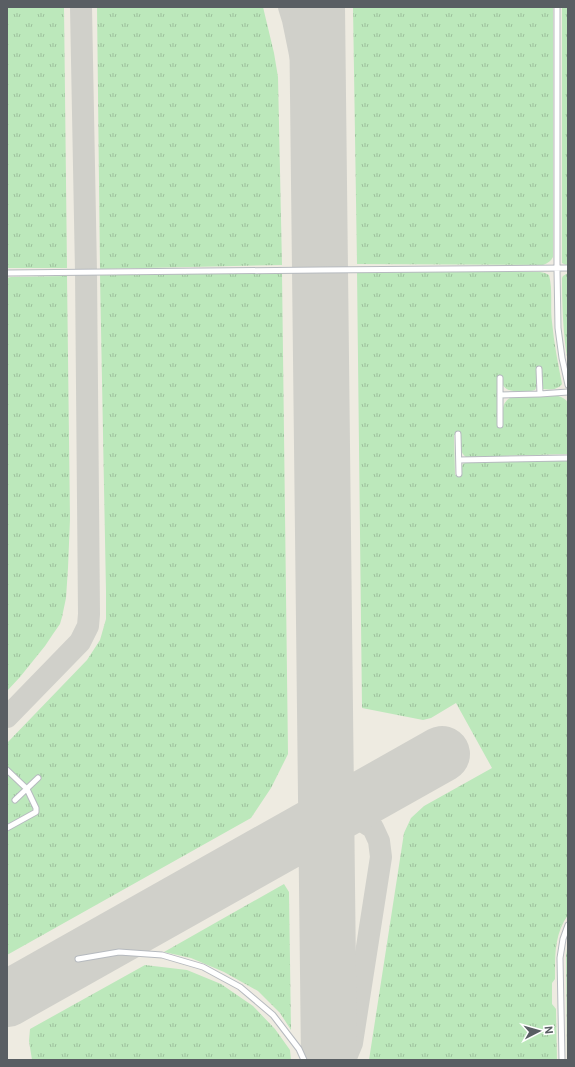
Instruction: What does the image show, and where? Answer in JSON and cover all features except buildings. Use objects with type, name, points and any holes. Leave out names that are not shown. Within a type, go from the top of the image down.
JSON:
[{"type":"lane","points":[[557,7],[558,328],[562,358],[568,385]]},
{"type":"lane","points":[[7,273],[568,268]]},
{"type":"lane","points":[[539,369],[540,394]]},
{"type":"lane","points":[[500,378],[500,425]]},
{"type":"lane","points":[[500,395],[568,392]]},
{"type":"lane","points":[[458,434],[459,474]]},
{"type":"lane","points":[[459,460],[568,458]]},
{"type":"lane","points":[[7,770],[27,789],[36,808],[36,812],[7,828]]},
{"type":"lane","points":[[15,800],[38,778]]},
{"type":"lane","points":[[562,1060],[560,958],[563,939],[568,925]]},
{"type":"lane","points":[[78,959],[119,952],[162,955],[202,967],[240,987],[273,1015],[299,1049],[304,1060]]},
{"type":"green space","points":[[7,7],[64,7],[67,268],[7,268]]},
{"type":"green space","points":[[97,7],[263,7],[278,77],[282,265],[100,269]]},
{"type":"green space","points":[[353,7],[553,7],[553,257],[549,262],[543,265],[357,264]]},
{"type":"green space","points":[[562,7],[568,7],[568,266],[562,263]]},
{"type":"green space","points":[[357,272],[545,273],[549,275],[551,287],[551,316],[562,384],[556,388],[543,389],[541,368],[536,369],[535,390],[522,392],[509,390],[503,385],[502,378],[502,413],[504,405],[508,399],[512,397],[558,396],[565,399],[568,403],[568,454],[466,457],[461,450],[460,435],[454,435],[455,475],[461,474],[461,468],[466,462],[568,460],[568,915],[560,930],[556,946],[555,979],[552,983],[552,1004],[556,1009],[557,1060],[369,1060],[404,833],[411,818],[424,806],[492,768],[456,703],[431,718],[423,720],[362,708]]},
{"type":"green space","points":[[282,273],[288,754],[271,788],[251,818],[7,955],[7,743],[87,660],[100,640],[106,619],[100,275]]},
{"type":"green space","points":[[568,273],[568,363],[563,320],[562,278]]},
{"type":"green space","points":[[67,276],[70,519],[66,598],[60,624],[45,646],[7,691],[7,278]]},
{"type":"green space","points":[[284,884],[289,892],[291,1030],[280,1013],[258,991],[224,972],[191,958],[164,952]]},
{"type":"green space","points":[[568,940],[568,1060],[567,1060],[566,956]]},
{"type":"green space","points":[[145,965],[187,970],[221,984],[253,1006],[275,1029],[290,1050],[291,1060],[32,1060],[29,1041],[30,1029]]},
{"type":"taxiway","points":[[7,717],[80,642],[88,626],[86,272],[81,7]]},
{"type":"taxiway","points":[[289,7],[304,74],[318,153]]},
{"type":"taxiway","points":[[332,816],[353,816],[373,828],[379,841],[381,857],[352,1043],[345,1060]]},
{"type":"taxiway","points":[[7,1008],[16,998],[34,984]]},
{"type":"runway","points":[[317,7],[329,1060]]},
{"type":"runway","points":[[7,999],[442,754]]}]
